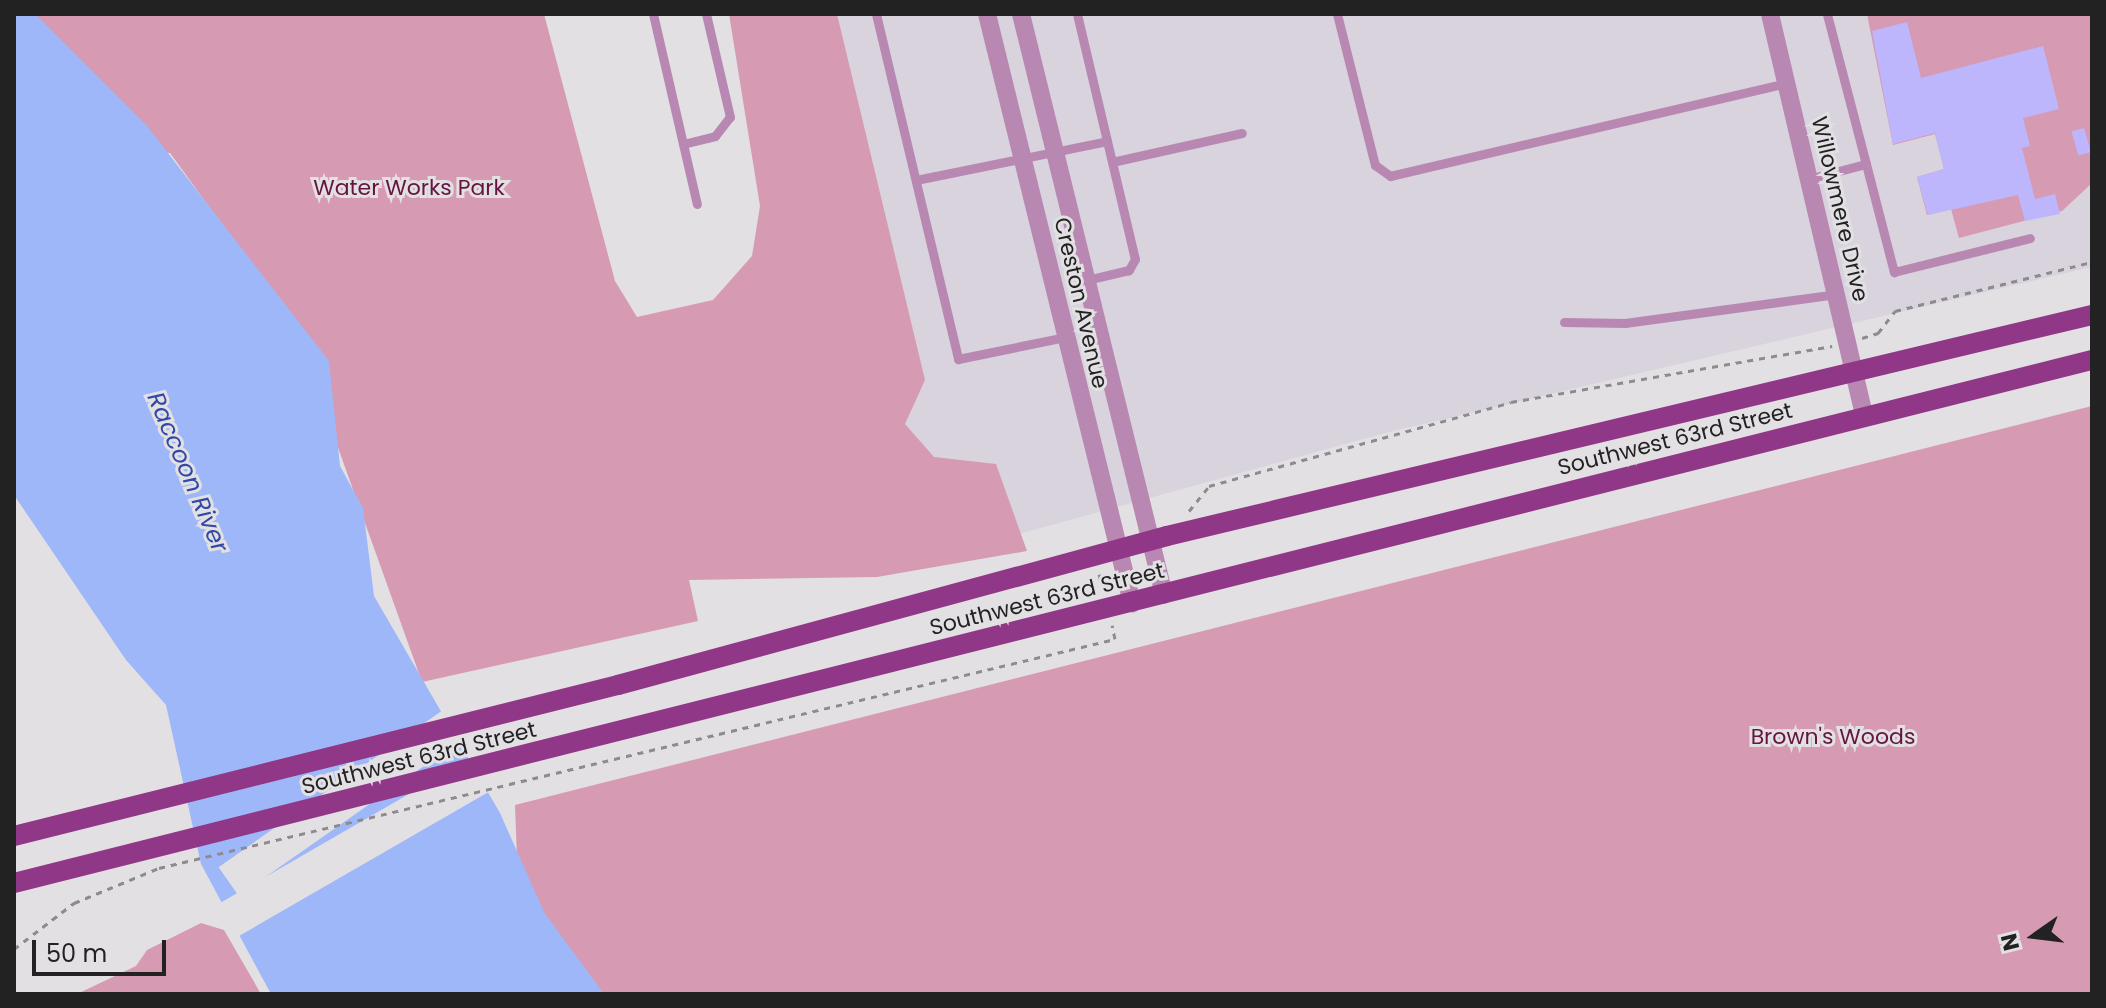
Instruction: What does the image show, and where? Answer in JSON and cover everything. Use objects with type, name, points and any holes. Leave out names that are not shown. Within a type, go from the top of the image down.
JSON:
[{"type":"main road","name":"Southwest 63rd Street","points":[[14,836],[618,685],[1148,542],[2092,315]]},
{"type":"main road","name":"Southwest 63rd Street","points":[[14,883],[157,858],[628,730],[1864,415],[2092,360]]},
{"type":"street","name":"Creston Avenue","points":[[987,14],[1116,551],[1132,603]]},
{"type":"street","name":"Creston Avenue","points":[[1021,14],[1148,542],[1164,595]]},
{"type":"street","name":"Willowmere Drive","points":[[1770,14],[1864,415]]},
{"type":"lane","points":[[653,14],[697,204]]},
{"type":"lane","points":[[683,144],[715,136],[730,117],[706,14]]},
{"type":"lane","points":[[876,14],[958,359],[1065,337]]},
{"type":"lane","points":[[1078,14],[1135,259],[1129,270],[1087,280]]},
{"type":"lane","points":[[1337,14],[1375,165],[1390,176],[1786,83]]},
{"type":"lane","points":[[1827,14],[1894,272],[2030,238]]},
{"type":"lane","points":[[1112,162],[1242,133]]},
{"type":"lane","points":[[916,180],[1107,141]]},
{"type":"lane","points":[[1808,179],[1866,164]]},
{"type":"lane","points":[[1564,322],[1625,323],[1836,294]]},
{"type":"path","points":[[1185,518],[1209,486],[1511,402],[1848,342],[1878,333],[1895,311],[2092,262]]},
{"type":"path","points":[[14,949],[74,903],[157,858],[1115,639],[1094,556]]},
{"type":"shaded area","points":[[741,14],[2092,14],[2092,267],[1385,433],[881,572]]},
{"type":"green space","name":"Water Works Park","points":[[14,14],[544,14],[615,281],[637,317],[713,300],[752,256],[760,206],[729,14],[837,14],[925,380],[905,424],[934,457],[996,464],[1027,551],[877,577],[689,580],[698,621],[422,682],[293,322],[170,153],[88,151]]},
{"type":"green space","points":[[1867,14],[2092,14],[2092,183],[2062,211],[1959,238],[1951,209],[1927,215],[1917,177],[1944,169],[1935,134],[1893,145]]},
{"type":"green space","name":"Brown's Woods","points":[[2092,406],[2092,994],[561,994],[520,942],[515,805]]},
{"type":"green space","points":[[201,923],[224,930],[261,994],[77,994],[136,966],[147,950]]},
{"type":"water","name":"Raccoon River","points":[[14,14],[35,14],[147,126],[329,361],[340,466],[363,508],[374,596],[500,813],[544,912],[604,994],[271,994],[201,864],[166,705],[126,660],[14,495]]},
{"type":"pier","points":[[443,710],[463,739],[239,896],[219,867]]},
{"type":"pier","points":[[473,757],[492,790],[239,936],[220,903]]},
{"type":"building","points":[[1907,22],[1921,78],[2043,46],[2059,109],[2023,118],[2030,146],[2022,148],[2035,199],[2055,194],[2060,214],[2025,221],[2018,195],[1928,215],[1917,177],[1944,169],[1935,133],[1893,144],[1872,31]]},
{"type":"building","points":[[2084,128],[2091,152],[2078,156],[2072,132]]}]
